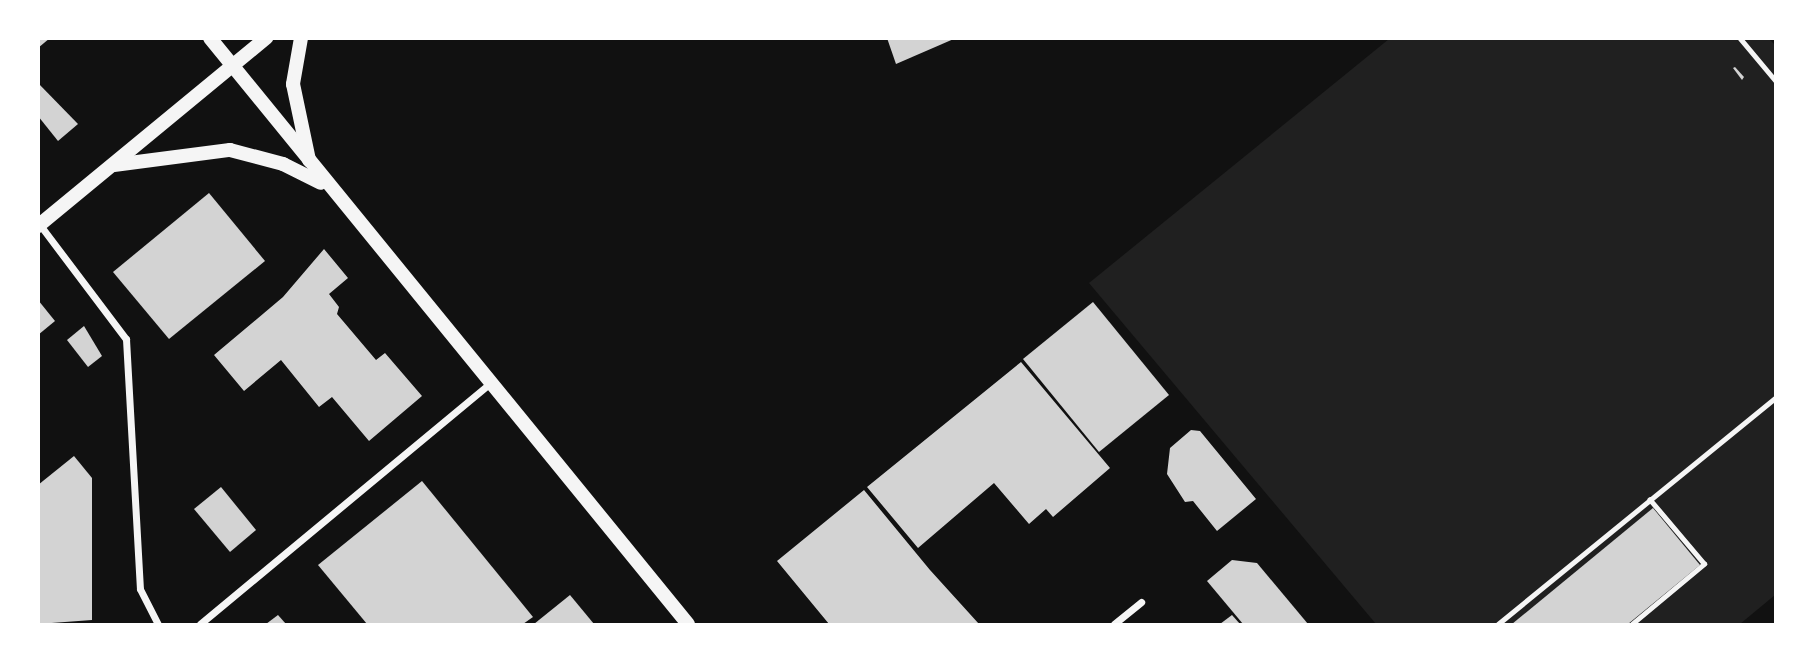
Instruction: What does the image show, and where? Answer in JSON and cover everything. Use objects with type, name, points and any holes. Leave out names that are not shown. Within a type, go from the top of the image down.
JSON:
[{"type":"main road","points":[[210,38],[488,385],[688,625]]},
{"type":"main road","points":[[39,225],[266,38]]},
{"type":"main road","points":[[300,38],[293,85],[311,165]]},
{"type":"main road","points":[[112,166],[230,150],[283,164],[328,187]]},
{"type":"street","points":[[39,225],[126,339],[140,589],[158,625]]},
{"type":"street","points":[[200,625],[488,385]]},
{"type":"street","points":[[1114,625],[1141,603]]},
{"type":"path","points":[[1740,38],[1776,81]]},
{"type":"path","points":[[1498,625],[1776,397]]},
{"type":"path","points":[[1632,625],[1704,564],[1650,500]]},
{"type":"shaded area","points":[[1389,39],[1769,39],[1776,46],[1775,595],[1740,624],[1376,624],[1089,283]]},
{"type":"building","points":[[38,38],[50,38],[38,48]]},
{"type":"building","points":[[887,38],[956,38],[896,64]]},
{"type":"building","points":[[1733,68],[1744,77],[1742,80]]},
{"type":"building","points":[[38,83],[78,124],[58,141],[38,116]]},
{"type":"building","points":[[209,193],[265,261],[169,339],[113,272]]},
{"type":"building","points":[[324,249],[348,278],[329,294],[339,307],[337,314],[376,360],[385,353],[422,396],[369,441],[332,397],[319,407],[281,360],[244,391],[214,355],[283,297]]},
{"type":"building","points":[[38,300],[55,321],[38,335]]},
{"type":"building","points":[[1093,302],[1169,395],[1099,452],[1023,359]]},
{"type":"building","points":[[84,326],[102,356],[88,367],[67,340]]},
{"type":"building","points":[[1021,362],[1110,468],[1053,517],[1046,509],[1029,524],[994,483],[918,548],[867,487]]},
{"type":"building","points":[[1191,430],[1200,431],[1256,499],[1217,531],[1193,501],[1185,502],[1167,474],[1170,448]]},
{"type":"building","points":[[74,456],[92,478],[92,620],[38,624],[38,485]]},
{"type":"building","points":[[422,481],[533,617],[523,624],[367,624],[318,565]]},
{"type":"building","points":[[221,487],[256,530],[230,552],[194,509]]},
{"type":"building","points":[[864,490],[979,624],[829,624],[777,561]]},
{"type":"building","points":[[1653,508],[1700,565],[1628,624],[1512,624]]},
{"type":"building","points":[[1232,560],[1257,563],[1308,624],[1243,624],[1207,581]]},
{"type":"building","points":[[570,595],[594,624],[534,624]]},
{"type":"building","points":[[278,615],[286,624],[266,624]]},
{"type":"building","points":[[1232,615],[1240,624],[1220,624]]}]
